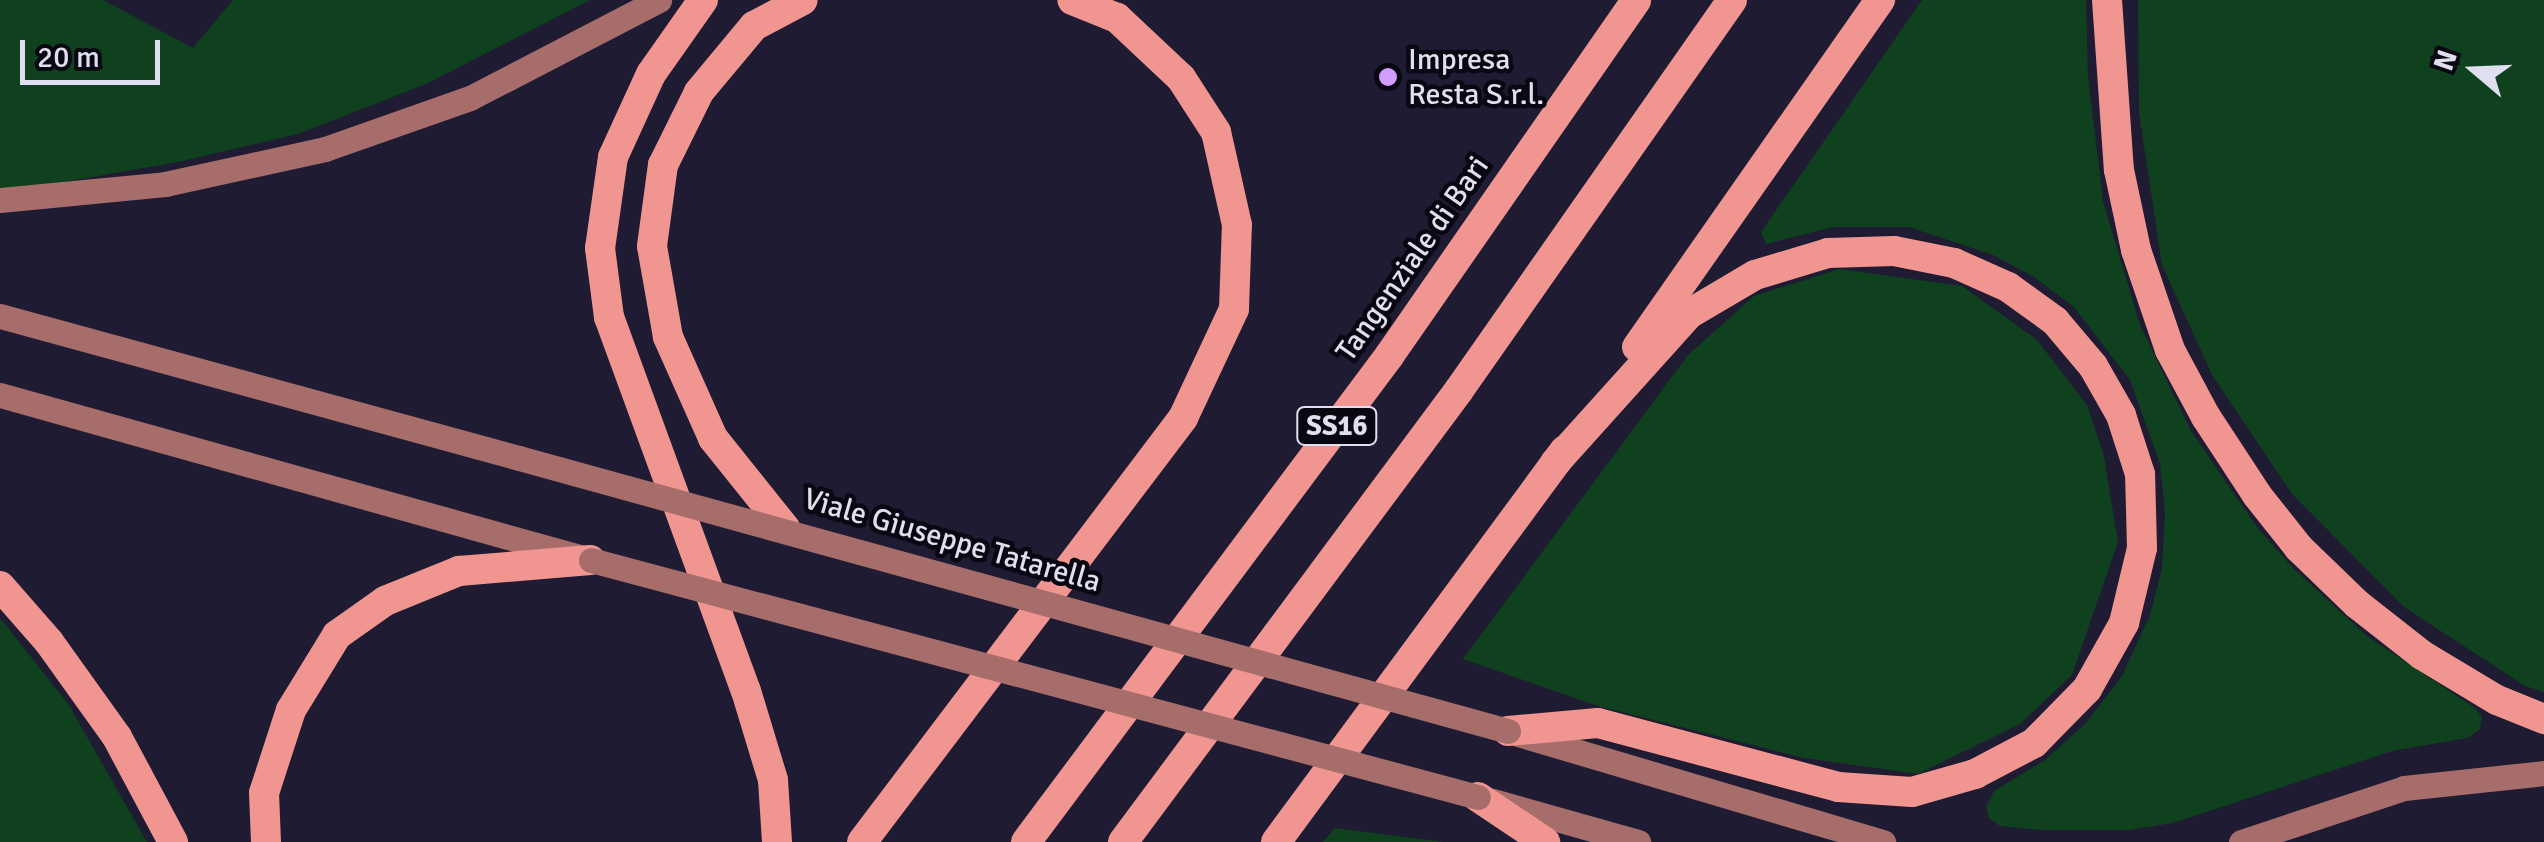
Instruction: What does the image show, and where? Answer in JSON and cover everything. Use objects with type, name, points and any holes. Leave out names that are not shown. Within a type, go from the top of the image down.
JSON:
[{"type":"highway","points":[[703,0],[652,74],[613,157],[600,248],[609,317],[757,726],[773,780],[777,842]]},
{"type":"highway","points":[[785,528],[713,438],[668,337],[652,246],[664,165],[699,92],[754,26],[803,0]]},
{"type":"highway","points":[[862,842],[1183,418],[1234,308],[1237,224],[1216,132],[1181,78],[1117,18],[1072,0]]},
{"type":"highway","name":"Tangenziale di Bari","points":[[1026,842],[1389,356],[1636,0]]},
{"type":"highway","name":"SS16","points":[[1122,842],[1459,390],[1732,0]]},
{"type":"highway","points":[[1284,833],[1555,463],[1880,0]]},
{"type":"highway","points":[[2108,0],[2119,170],[2136,250],[2170,350],[2206,417],[2257,495],[2299,548],[2357,604],[2422,655],[2497,700],[2544,719]]},
{"type":"highway","points":[[1508,730],[1598,724],[1838,787],[1912,792],[1960,778],[2034,743],[2087,689],[2124,623],[2142,548],[2140,474],[2121,415],[2094,366],[2055,322],[2008,287],[1954,262],[1894,251],[1828,253],[1754,274],[1689,314],[1555,463]]},
{"type":"highway","points":[[266,842],[264,793],[291,710],[337,636],[386,601],[459,571],[591,560]]},
{"type":"highway","points":[[0,586],[49,642],[117,737],[172,842]]},
{"type":"highway","points":[[1478,797],[1545,842]]},
{"type":"main road","points":[[0,200],[164,184],[325,149],[470,98],[659,0]]},
{"type":"main road","name":"Viale Giuseppe Tatarella","points":[[0,316],[785,528],[1508,730],[1882,842]]},
{"type":"main road","points":[[0,395],[591,560],[1638,842]]},
{"type":"main road","points":[[2241,842],[2404,788],[2544,773]]},
{"type":"green space","points":[[0,0],[103,0],[193,48],[233,0],[590,0],[426,84],[298,134],[178,162],[53,184],[0,188]]},
{"type":"green space","points":[[1922,0],[2086,0],[2088,76],[2103,201],[2140,325],[2191,431],[2257,527],[2293,568],[2367,636],[2475,708],[2482,717],[2480,729],[2467,738],[2392,751],[2173,823],[2129,830],[2041,830],[2000,826],[1989,818],[1986,807],[1994,791],[2045,760],[2085,724],[2122,676],[2150,615],[2162,568],[2165,511],[2160,464],[2130,380],[2074,307],[2034,277],[1993,255],[1909,227],[1833,227],[1766,244],[1761,232]]},
{"type":"green space","points":[[2138,0],[2544,0],[2544,692],[2525,686],[2404,607],[2292,494],[2212,375],[2162,265],[2139,113]]},
{"type":"green space","points":[[1839,269],[1962,286],[2037,340],[2087,405],[2104,456],[2118,542],[2072,675],[2020,724],[1918,774],[1804,758],[1598,706],[1463,659],[1688,355],[1754,296]]},
{"type":"green space","points":[[0,618],[69,705],[147,842],[0,842]]},
{"type":"green space","points":[[1335,828],[1443,842],[1323,842]]},
{"type":"place","name":"Impresa Resta S.r.l.","points":[[1388,77]]}]
